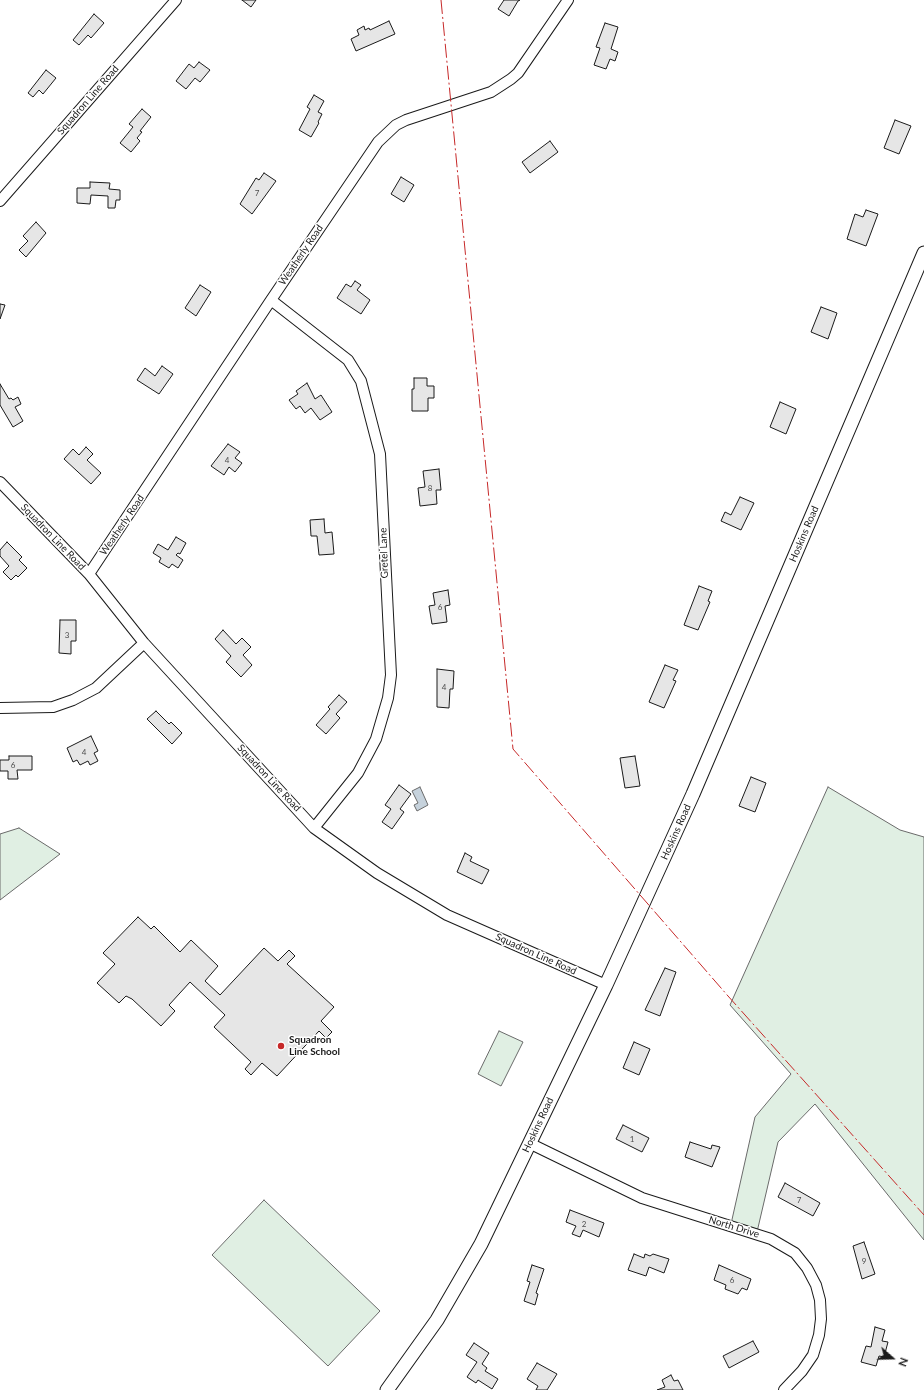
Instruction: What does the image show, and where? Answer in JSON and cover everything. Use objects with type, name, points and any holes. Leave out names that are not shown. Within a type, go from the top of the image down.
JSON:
[{"type":"street","name":"Squadron Line Road","points":[[0,200],[176,0]]},
{"type":"street","name":"Weatherly Road","points":[[89,574],[378,142],[386,133],[406,120],[491,92],[511,79],[518,73],[568,0]]},
{"type":"street","name":"Hoskins Road","points":[[387,1390],[437,1320],[481,1244],[606,985],[693,794],[924,253]]},
{"type":"street","name":"Gretel Lane","points":[[271,300],[348,360],[361,381],[380,454],[391,675],[388,698],[376,738],[358,773],[314,828]]},
{"type":"street","name":"Squadron Line Road","points":[[0,482],[89,574],[144,643],[314,828],[377,873],[447,915],[606,985]]},
{"type":"street","points":[[0,708],[53,707],[73,700],[96,688],[144,643]]},
{"type":"street","name":"North Drive","points":[[529,1143],[642,1198],[771,1239],[795,1253],[807,1268],[816,1285],[820,1300],[822,1319],[813,1354],[802,1371],[784,1390]]},
{"type":"green space","points":[[828,787],[900,830],[924,837],[924,1240],[815,1104],[778,1142],[757,1232],[731,1224],[755,1117],[791,1074],[730,1005]]},
{"type":"green space","points":[[19,828],[60,854],[0,900],[0,834]]},
{"type":"green space","points":[[499,1031],[523,1042],[501,1086],[478,1074]]},
{"type":"green space","points":[[264,1200],[380,1311],[328,1366],[212,1255]]},
{"type":"shaded area","points":[[420,787],[428,805],[417,811],[414,805],[418,803],[412,791]]},
{"type":"building","points":[[242,0],[256,0],[251,7]]},
{"type":"building","points":[[504,0],[520,0],[509,16],[498,9]]},
{"type":"building","points":[[94,14],[104,23],[91,38],[88,35],[79,45],[73,40]]},
{"type":"building","points":[[389,21],[395,34],[356,51],[351,39],[359,35],[357,30],[364,26],[365,30],[369,28],[370,30]]},
{"type":"building","points":[[605,23],[618,27],[611,49],[618,52],[615,61],[610,59],[606,69],[594,65],[600,48],[596,47]]},
{"type":"building","points":[[199,62],[210,70],[200,82],[195,78],[186,89],[176,81],[189,64],[194,68]]},
{"type":"building","points":[[46,70],[56,78],[43,94],[39,90],[33,97],[28,93]]},
{"type":"building","points":[[314,95],[324,101],[318,112],[322,114],[318,122],[319,123],[311,137],[299,130],[310,109],[307,107]]},
{"type":"building","points":[[142,109],[151,117],[140,131],[142,132],[137,138],[140,141],[131,152],[120,143],[133,127],[129,124]]},
{"type":"building","points":[[895,120],[911,126],[899,154],[884,148]]},
{"type":"building","points":[[550,141],[558,152],[530,173],[522,162]]},
{"type":"building","points":[[264,173],[276,181],[252,214],[240,204],[256,178],[259,180]]},
{"type":"building","points":[[401,177],[414,185],[404,202],[391,194]]},
{"type":"building","points":[[90,182],[110,183],[109,189],[120,190],[120,200],[116,200],[115,208],[108,208],[108,196],[91,195],[90,204],[77,203],[77,188],[90,188]]},
{"type":"building","points":[[866,210],[878,214],[866,246],[847,239],[855,214],[863,217]]},
{"type":"building","points":[[36,222],[46,233],[26,257],[19,250],[28,241],[23,236]]},
{"type":"building","points":[[355,281],[361,285],[357,290],[370,300],[361,314],[337,298],[346,284],[351,287]]},
{"type":"building","points":[[200,285],[211,292],[196,316],[185,308]]},
{"type":"building","points":[[0,304],[5,305],[0,319]]},
{"type":"building","points":[[821,307],[837,313],[828,339],[811,332]]},
{"type":"building","points":[[162,366],[173,374],[159,394],[137,380],[145,368],[155,376]]},
{"type":"building","points":[[414,378],[427,378],[427,386],[434,386],[434,398],[428,398],[428,411],[412,411],[412,389],[414,389]]},
{"type":"building","points":[[307,383],[315,399],[321,395],[332,412],[320,420],[311,408],[305,413],[300,406],[296,409],[289,400],[298,394],[296,391]]},
{"type":"building","points":[[0,384],[9,399],[11,398],[13,400],[18,397],[21,404],[15,407],[23,421],[13,427],[0,405]]},
{"type":"building","points":[[780,402],[796,409],[786,434],[770,427]]},
{"type":"building","points":[[228,444],[240,452],[235,458],[242,463],[235,472],[229,467],[224,475],[211,466]]},
{"type":"building","points":[[86,447],[93,454],[87,460],[101,473],[91,484],[64,459],[73,449],[79,455]]},
{"type":"building","points":[[439,469],[441,490],[436,490],[437,504],[420,506],[418,488],[425,487],[423,471]]},
{"type":"building","points":[[740,497],[754,503],[741,530],[721,521],[725,512],[731,515]]},
{"type":"building","points":[[324,519],[325,533],[332,532],[334,554],[319,555],[317,536],[311,536],[310,520]]},
{"type":"building","points":[[176,537],[186,543],[180,554],[178,553],[176,555],[183,560],[178,568],[172,564],[169,568],[159,562],[161,558],[153,553],[158,544],[168,550]]},
{"type":"building","points":[[7,542],[22,557],[19,560],[27,568],[18,577],[16,575],[11,580],[3,572],[9,566],[0,556],[0,550]]},
{"type":"building","points":[[699,586],[712,591],[708,601],[710,602],[698,630],[684,625]]},
{"type":"building","points":[[448,590],[450,605],[445,606],[447,622],[432,624],[429,606],[435,605],[433,593]]},
{"type":"building","points":[[60,620],[76,620],[76,641],[71,641],[71,654],[59,653]]},
{"type":"building","points":[[223,630],[236,644],[242,638],[251,647],[243,655],[252,665],[241,677],[226,662],[231,656],[215,639]]},
{"type":"building","points":[[665,665],[678,670],[673,680],[676,681],[664,708],[649,702]]},
{"type":"building","points":[[437,669],[454,671],[453,689],[450,689],[449,708],[437,707]]},
{"type":"building","points":[[339,695],[347,702],[336,714],[340,718],[326,734],[316,725],[330,709],[328,707]]},
{"type":"building","points":[[156,711],[169,724],[171,722],[182,733],[172,744],[147,719]]},
{"type":"building","points":[[91,736],[98,751],[94,753],[98,761],[90,765],[88,761],[80,765],[77,760],[73,762],[67,748]]},
{"type":"building","points":[[9,756],[32,756],[32,770],[17,770],[18,779],[8,779],[8,771],[0,771],[0,760],[9,760]]},
{"type":"building","points":[[635,756],[640,786],[625,788],[620,758]]},
{"type":"building","points":[[751,777],[766,783],[755,812],[739,806]]},
{"type":"building","points":[[399,785],[411,794],[400,809],[404,812],[392,829],[382,822],[391,809],[385,805]]},
{"type":"building","points":[[465,853],[472,857],[470,861],[489,870],[482,884],[457,872]]},
{"type":"building","points":[[138,917],[151,929],[154,926],[180,952],[191,940],[218,966],[205,981],[220,995],[264,948],[278,961],[289,950],[295,956],[287,964],[334,1007],[321,1021],[332,1032],[326,1038],[319,1031],[277,1076],[262,1063],[251,1075],[245,1069],[251,1062],[214,1027],[225,1015],[190,982],[169,1005],[175,1011],[161,1026],[132,999],[126,996],[119,1003],[97,983],[115,964],[103,953]]},
{"type":"building","points":[[665,968],[676,972],[660,1016],[645,1010]]},
{"type":"building","points":[[634,1042],[650,1049],[639,1075],[623,1068]]},
{"type":"building","points":[[623,1125],[649,1138],[642,1152],[616,1139]]},
{"type":"building","points":[[690,1142],[711,1149],[712,1145],[720,1147],[712,1167],[685,1157]]},
{"type":"building","points":[[785,1183],[820,1203],[813,1216],[778,1197]]},
{"type":"building","points":[[570,1210],[604,1223],[599,1237],[583,1230],[580,1237],[572,1234],[576,1226],[566,1222]]},
{"type":"building","points":[[864,1242],[875,1274],[862,1279],[853,1246]]},
{"type":"building","points":[[634,1254],[644,1258],[645,1254],[650,1256],[653,1254],[669,1259],[664,1273],[649,1267],[646,1276],[628,1270]]},
{"type":"building","points":[[532,1265],[544,1269],[536,1293],[538,1294],[535,1305],[524,1301],[530,1282],[527,1281]]},
{"type":"building","points":[[719,1265],[751,1279],[747,1290],[742,1288],[738,1294],[725,1289],[726,1285],[714,1280]]},
{"type":"building","points":[[875,1327],[885,1330],[882,1341],[888,1342],[884,1357],[879,1356],[876,1366],[861,1362],[866,1346],[871,1347]]},
{"type":"building","points":[[753,1341],[759,1352],[729,1368],[723,1356]]},
{"type":"building","points":[[474,1343],[489,1353],[482,1364],[487,1368],[485,1371],[498,1379],[492,1389],[478,1380],[476,1383],[467,1377],[477,1362],[466,1355]]},
{"type":"building","points":[[537,1363],[557,1374],[547,1390],[536,1390],[538,1386],[527,1379]]},
{"type":"building","points":[[671,1375],[674,1381],[678,1380],[683,1390],[657,1390],[665,1387],[662,1380]]},
{"type":"power","points":[[441,0],[513,749],[728,996],[924,1215]]},
{"type":"place","name":"Squadron Line School","points":[[281,1046]]}]
